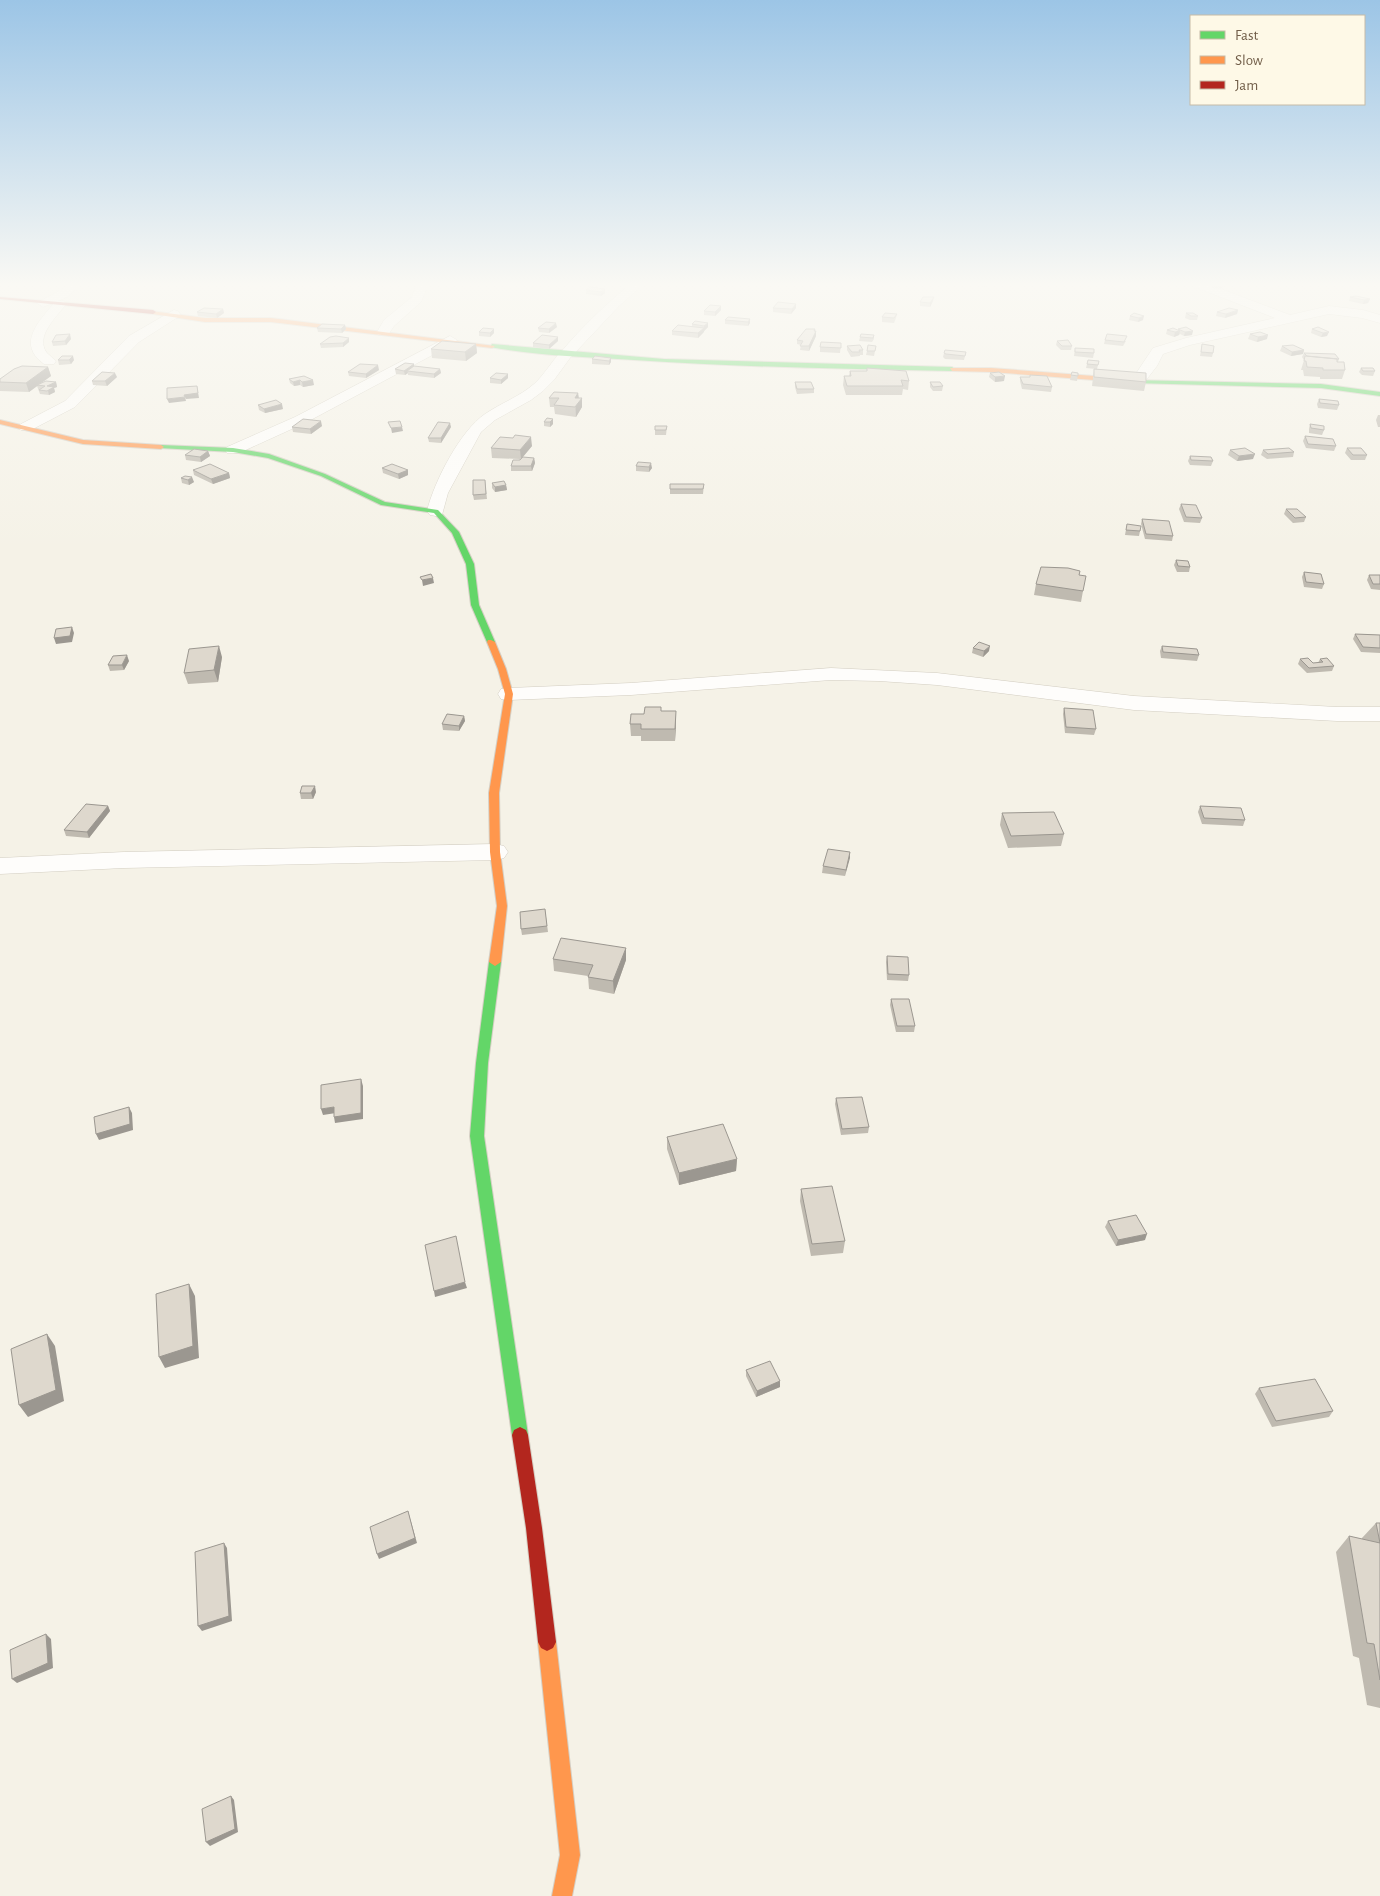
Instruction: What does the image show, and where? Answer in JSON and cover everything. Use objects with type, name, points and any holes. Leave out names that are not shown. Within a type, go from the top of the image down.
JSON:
[{"type":"street","points":[[26,427],[70,404],[102,371]]},
{"type":"street","points":[[233,450],[300,420],[391,371]]},
{"type":"street","points":[[436,511],[440,493],[476,428],[490,417],[526,398],[553,371]]},
{"type":"street","points":[[1011,371],[1138,381],[1321,386],[1380,394]]},
{"type":"street","points":[[1138,381],[1146,371]]},
{"type":"street","points":[[0,422],[26,427],[70,440],[98,444],[233,450],[269,456],[323,475],[384,504],[436,511],[455,532],[470,564],[475,604],[502,669],[509,694],[494,793],[495,852],[502,906],[482,1063],[478,1136],[534,1528],[570,1855],[562,1896]]},
{"type":"street","points":[[509,694],[782,680],[831,674],[879,675],[937,679],[1134,704],[1337,714],[1380,714]]},
{"type":"street","points":[[0,866],[173,857],[409,855],[495,852]]},
{"type":"building","points":[[11,371],[42,371],[26,383],[0,382],[0,379]]},
{"type":"building","points":[[349,371],[369,371],[366,374]]},
{"type":"building","points":[[411,371],[437,371],[434,374]]},
{"type":"building","points":[[850,371],[906,371],[909,381],[901,380],[903,386],[847,386],[844,376],[851,376]]},
{"type":"building","points":[[1094,371],[1146,373],[1146,382],[1094,377]]},
{"type":"building","points":[[102,372],[115,373],[105,381],[92,381]]},
{"type":"building","points":[[999,372],[1005,376],[995,377],[990,373]]},
{"type":"building","points":[[1072,372],[1078,373],[1078,376],[1071,375]]},
{"type":"building","points":[[496,373],[508,374],[501,380],[490,378]]},
{"type":"building","points":[[1030,375],[1047,376],[1052,387],[1023,384],[1020,377],[1030,377]]},
{"type":"building","points":[[304,376],[313,380],[293,382],[289,379]]},
{"type":"building","points":[[46,381],[56,382],[47,386],[54,387],[47,391],[39,390],[45,386],[37,385]]},
{"type":"building","points":[[795,382],[811,382],[814,389],[797,389]]},
{"type":"building","points":[[930,382],[940,382],[943,386],[933,387]]},
{"type":"building","points":[[197,386],[198,393],[167,399],[167,388]]},
{"type":"building","points":[[554,392],[578,393],[575,398],[582,398],[575,407],[554,405],[559,398],[549,398]]},
{"type":"building","points":[[1319,399],[1338,401],[1339,405],[1320,403]]},
{"type":"building","points":[[276,400],[282,404],[264,409],[258,405]]},
{"type":"building","points":[[547,418],[553,419],[550,422],[544,422]]},
{"type":"building","points":[[303,419],[321,421],[310,429],[292,427]]},
{"type":"building","points":[[400,421],[402,427],[391,428],[388,422]]},
{"type":"building","points":[[438,422],[450,423],[441,438],[428,438]]},
{"type":"building","points":[[1310,424],[1324,426],[1324,430],[1311,428]]},
{"type":"building","points":[[655,426],[667,426],[666,430],[655,430]]},
{"type":"building","points":[[515,435],[531,437],[520,450],[491,448],[500,437],[513,438]]},
{"type":"building","points":[[1305,436],[1333,439],[1336,446],[1308,444]]},
{"type":"building","points":[[1245,448],[1255,454],[1239,456],[1230,450]]},
{"type":"building","points":[[1289,448],[1294,452],[1268,454],[1263,450]]},
{"type":"building","points":[[1347,448],[1361,448],[1367,455],[1353,455]]},
{"type":"building","points":[[194,449],[208,451],[200,457],[185,455]]},
{"type":"building","points":[[1190,456],[1211,457],[1213,461],[1191,460]]},
{"type":"building","points":[[523,457],[534,458],[531,466],[511,466],[513,460],[520,460]]},
{"type":"building","points":[[638,462],[651,463],[649,467],[636,466]]},
{"type":"building","points":[[210,464],[229,473],[211,479],[193,470]]},
{"type":"building","points":[[392,464],[408,470],[398,474],[382,468]]},
{"type":"building","points":[[185,476],[192,477],[188,480],[181,478]]},
{"type":"building","points":[[473,480],[485,480],[486,494],[473,495]]},
{"type":"building","points":[[504,481],[506,485],[495,487],[492,483]]},
{"type":"building","points":[[670,484],[704,484],[703,489],[670,489]]},
{"type":"building","points":[[1181,504],[1196,505],[1202,518],[1186,517]]},
{"type":"building","points":[[1286,509],[1297,509],[1306,517],[1295,518]]},
{"type":"building","points":[[1142,519],[1169,521],[1173,536],[1146,534]]},
{"type":"building","points":[[1127,524],[1141,526],[1140,531],[1126,530]]},
{"type":"building","points":[[1176,560],[1188,561],[1190,567],[1178,566]]},
{"type":"building","points":[[1041,567],[1068,568],[1080,571],[1079,575],[1086,576],[1083,591],[1036,584]]},
{"type":"building","points":[[1304,572],[1321,574],[1324,584],[1306,582]]},
{"type":"building","points":[[431,574],[433,578],[422,580],[420,577]]},
{"type":"building","points":[[1369,575],[1380,575],[1380,584],[1373,584]]},
{"type":"building","points":[[72,627],[70,636],[54,638],[56,629]]},
{"type":"building","points":[[1355,634],[1380,635],[1380,648],[1363,647]]},
{"type":"building","points":[[979,642],[990,646],[984,651],[973,648]]},
{"type":"building","points":[[219,646],[214,670],[184,673],[189,649]]},
{"type":"building","points":[[1162,646],[1197,649],[1199,655],[1163,652]]},
{"type":"building","points":[[127,655],[122,665],[108,665],[113,656]]},
{"type":"building","points":[[1308,658],[1313,663],[1323,662],[1320,659],[1327,658],[1334,666],[1309,668],[1300,659]]},
{"type":"building","points":[[645,707],[661,707],[661,711],[676,711],[675,729],[641,729],[641,724],[630,724],[631,714],[644,714]]},
{"type":"building","points":[[1064,708],[1093,710],[1096,729],[1066,727]]},
{"type":"building","points":[[447,714],[464,716],[459,726],[442,724]]},
{"type":"building","points":[[302,786],[315,786],[311,793],[300,793]]},
{"type":"building","points":[[86,804],[108,806],[87,832],[64,830]]},
{"type":"building","points":[[1200,806],[1241,808],[1245,820],[1204,818]]},
{"type":"building","points":[[1054,812],[1064,834],[1011,836],[1002,813]]},
{"type":"building","points":[[828,849],[850,852],[846,870],[823,866]]},
{"type":"building","points":[[545,909],[547,926],[521,929],[520,912]]},
{"type":"building","points":[[561,938],[626,948],[613,981],[588,977],[593,965],[553,959]]},
{"type":"building","points":[[887,956],[908,957],[909,975],[888,974]]},
{"type":"building","points":[[891,999],[909,999],[915,1026],[897,1026]]},
{"type":"building","points":[[361,1079],[361,1113],[334,1117],[334,1107],[321,1109],[321,1085]]},
{"type":"building","points":[[862,1097],[869,1127],[842,1129],[836,1098]]},
{"type":"building","points":[[129,1107],[130,1124],[96,1134],[94,1117]]},
{"type":"building","points":[[723,1124],[737,1159],[679,1173],[667,1137]]},
{"type":"building","points":[[832,1186],[845,1241],[812,1244],[801,1189]]},
{"type":"building","points":[[1136,1215],[1147,1234],[1118,1240],[1108,1221]]},
{"type":"building","points":[[456,1236],[465,1282],[434,1291],[425,1245]]},
{"type":"building","points":[[189,1284],[193,1346],[159,1357],[156,1294]]},
{"type":"building","points":[[47,1334],[56,1390],[19,1405],[11,1349]]},
{"type":"building","points":[[770,1361],[780,1381],[757,1391],[746,1370]]},
{"type":"building","points":[[1315,1379],[1333,1411],[1276,1421],[1259,1388]]},
{"type":"building","points":[[408,1511],[415,1538],[377,1554],[370,1527]]},
{"type":"building","points":[[1376,1523],[1380,1523],[1380,1543]]},
{"type":"building","points":[[1349,1536],[1380,1543],[1380,1680],[1374,1644],[1367,1643]]},
{"type":"building","points":[[224,1543],[229,1616],[198,1626],[195,1552]]},
{"type":"building","points":[[46,1634],[48,1663],[12,1679],[10,1650]]},
{"type":"building","points":[[231,1796],[235,1829],[206,1842],[202,1809]]},
{"type":"traffic: fast","points":[[1133,381],[1321,386],[1380,394]]},
{"type":"traffic: fast","points":[[161,447],[233,450],[269,456],[323,475],[383,504],[436,511],[455,532],[470,564],[475,605],[491,642]]},
{"type":"traffic: fast","points":[[495,962],[482,1063],[477,1136],[520,1435]]},
{"type":"traffic: slow","points":[[1010,371],[1133,381]]},
{"type":"traffic: slow","points":[[0,422],[83,442],[161,447]]},
{"type":"traffic: slow","points":[[491,642],[502,669],[509,694],[494,793],[495,852],[502,906],[495,962]]},
{"type":"traffic: slow","points":[[547,1642],[570,1855],[562,1896]]},
{"type":"traffic: jam","points":[[520,1435],[534,1528],[547,1642]]}]
